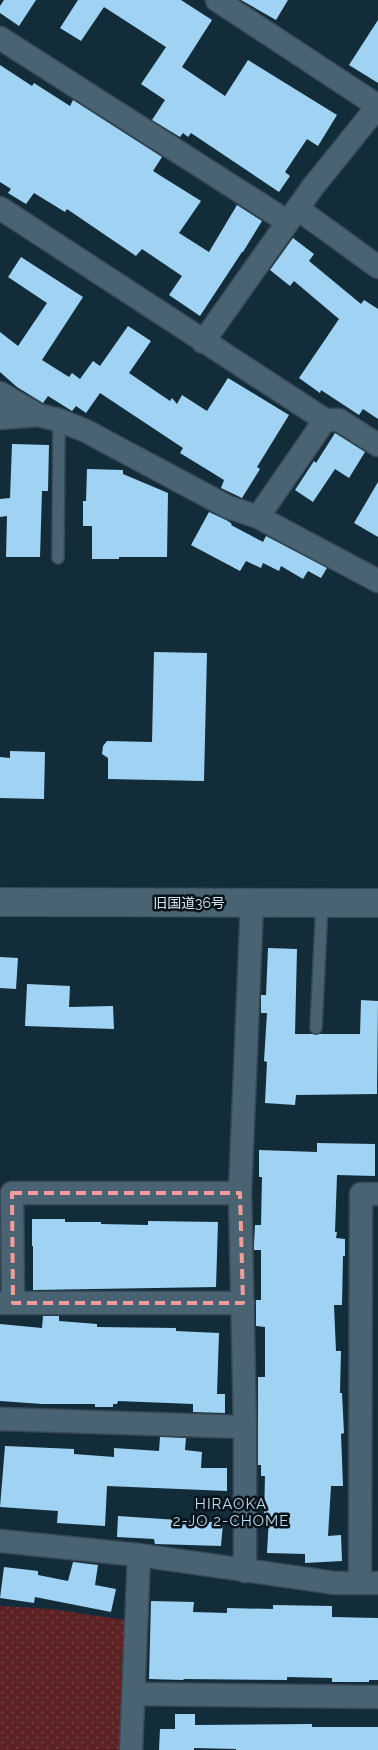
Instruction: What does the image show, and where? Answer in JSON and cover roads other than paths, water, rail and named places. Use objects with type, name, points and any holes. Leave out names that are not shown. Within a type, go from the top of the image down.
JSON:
[{"type":"street","points":[[203,342],[312,188],[378,106],[217,0]]},
{"type":"street","points":[[0,38],[378,267]]},
{"type":"street","points":[[0,208],[325,420],[339,420],[378,445]]},
{"type":"street","points":[[0,393],[48,417],[86,432],[228,507],[258,517],[378,581]]},
{"type":"street","points":[[0,418],[48,417]]},
{"type":"street","points":[[258,517],[325,420]]},
{"type":"street","name":"旧国道36号","points":[[0,902],[378,903]]},
{"type":"street","points":[[245,1571],[245,1427],[240,1193],[252,903]]},
{"type":"street","points":[[240,1193],[6,1194],[6,1303],[243,1303]]},
{"type":"street","points":[[0,1541],[139,1555],[335,1583],[369,1583],[361,1194],[378,1194]]},
{"type":"street","points":[[0,1419],[245,1427]]},
{"type":"street","points":[[131,1750],[139,1555]]},
{"type":"street","points":[[134,1694],[378,1697]]},
{"type":"lane","points":[[48,417],[58,558]]},
{"type":"lane","points":[[316,1028],[322,903]]},
{"type":"district","name":"HIRAOKA 2-JO 2-CHOME","points":[[231,1512]]}]
